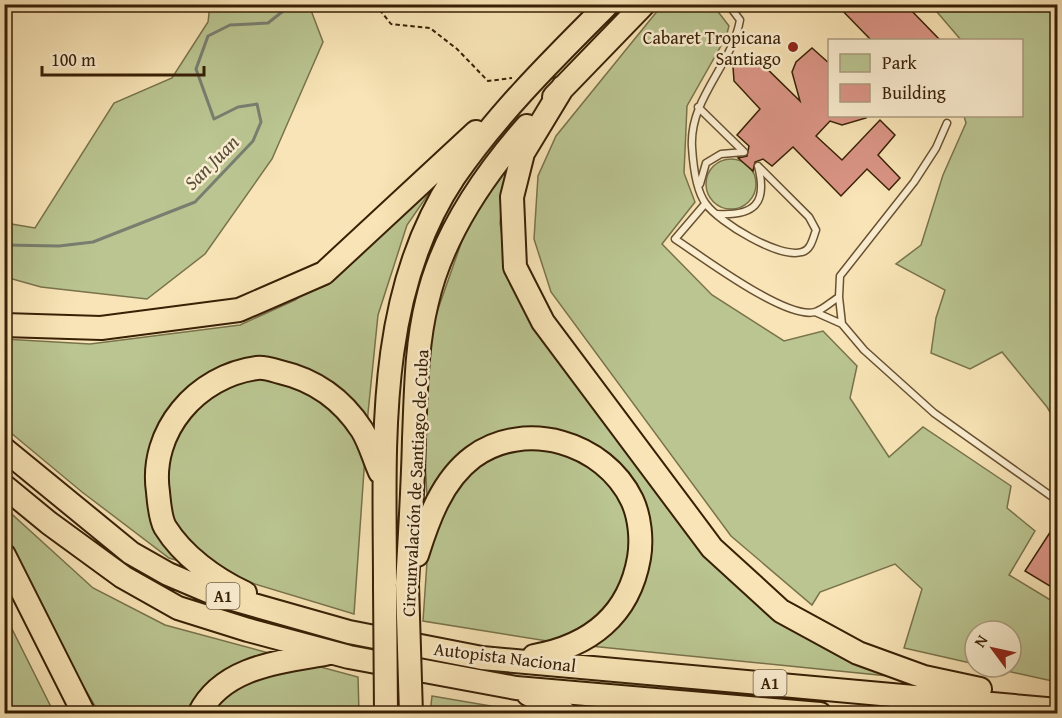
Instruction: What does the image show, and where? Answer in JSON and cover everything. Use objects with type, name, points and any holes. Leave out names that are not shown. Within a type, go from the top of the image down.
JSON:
[{"type":"highway","name":"Circunvalación de Santiago de Cuba","points":[[386,714],[384,426],[397,323],[408,275],[428,228],[454,177],[536,75],[609,4]]},
{"type":"highway","name":"Circunvalación de Santiago de Cuba","points":[[411,714],[407,584],[416,371],[426,302],[441,258],[470,204],[500,157],[563,87],[644,4]]},
{"type":"highway","points":[[4,325],[101,328],[239,310],[324,273],[536,75]]},
{"type":"highway","points":[[563,87],[523,153],[512,197],[515,267],[543,322],[712,548],[781,611],[858,653],[924,677],[1058,708]]},
{"type":"highway","points":[[295,617],[228,585],[190,557],[164,526],[156,477],[160,445],[176,417],[195,395],[218,378],[260,367],[303,377],[331,394],[362,431],[385,482]]},
{"type":"highway","points":[[407,584],[427,524],[446,484],[472,458],[496,444],[526,438],[559,441],[585,451],[609,469],[631,500],[639,523],[640,549],[634,583],[618,611],[594,633],[560,652],[525,658],[482,658]]},
{"type":"highway","name":"Autopista Nacional","points":[[4,449],[131,553],[168,574],[215,594],[349,632],[482,658],[1058,708]]},
{"type":"highway","name":"Autopista Nacional","points":[[4,486],[49,523],[123,577],[178,608],[334,652],[469,681],[516,688],[820,714]]},
{"type":"highway","points":[[4,555],[84,714]]},
{"type":"highway","points":[[199,714],[214,691],[247,670],[334,652]]},
{"type":"highway","points":[[516,688],[566,714]]},
{"type":"lane","points":[[717,214],[738,215],[750,211],[759,201],[762,189],[758,166],[809,217],[816,230],[810,247],[802,252],[787,252],[766,245],[728,225],[705,204],[692,145],[698,107],[733,49],[738,32],[740,20],[728,4]]},
{"type":"lane","points":[[698,107],[744,152],[721,154],[706,163],[701,174],[700,189]]},
{"type":"lane","points":[[842,324],[838,297],[840,276],[914,182],[936,148],[947,123]]},
{"type":"lane","points":[[705,204],[675,239],[766,298],[798,312],[815,312],[842,324],[864,350],[934,413],[1058,501]]},
{"type":"lane","points":[[815,312],[838,297]]},
{"type":"path","points":[[375,4],[391,24],[430,28],[457,49],[488,81],[536,75]]},
{"type":"green space","points":[[663,4],[713,5],[729,26],[726,37],[687,106],[684,173],[695,202],[662,244],[712,295],[784,341],[823,331],[857,366],[850,398],[889,457],[923,427],[1011,486],[1007,508],[1035,531],[1009,575],[1057,604],[1057,682],[1023,674],[1023,619],[963,619],[963,661],[904,648],[922,589],[895,564],[820,592],[812,605],[731,536],[551,292],[534,239],[538,176],[556,136]]},
{"type":"green space","points":[[210,5],[309,5],[323,42],[272,159],[205,254],[147,299],[41,287],[5,277],[5,223],[35,228],[114,103],[172,78],[208,22]]},
{"type":"green space","points":[[931,5],[1057,5],[1057,424],[1047,407],[1002,352],[970,369],[931,353],[936,318],[945,290],[896,264],[921,245],[943,175],[966,123],[964,117],[1023,117],[1023,39],[960,39]]},
{"type":"green space","points":[[731,159],[740,161],[751,170],[756,184],[754,193],[745,204],[731,209],[722,207],[711,198],[706,184],[708,175],[717,164]]},
{"type":"green space","points":[[506,166],[500,223],[507,269],[522,307],[572,379],[708,557],[898,677],[560,643],[423,621],[429,532],[423,423],[430,332],[464,235],[482,200]]},
{"type":"green space","points":[[445,170],[407,225],[378,315],[368,413],[354,614],[169,558],[82,492],[5,428],[4,339],[90,344],[240,325],[295,300],[340,268]]},
{"type":"green space","points":[[4,507],[93,588],[165,625],[358,677],[359,713],[99,713],[69,662],[5,531]]},
{"type":"green space","points":[[4,613],[54,713],[5,713]]},
{"type":"green space","points":[[432,696],[532,713],[590,713],[430,714]]},
{"type":"building","points":[[836,4],[905,4],[939,39],[870,39]]},
{"type":"building","points":[[812,48],[828,62],[828,117],[866,117],[842,125],[830,121],[816,136],[842,160],[880,120],[895,135],[878,155],[900,178],[889,190],[867,169],[841,196],[793,147],[772,166],[763,159],[755,162],[753,171],[738,158],[747,156],[749,146],[737,135],[760,109],[734,81],[733,67],[742,57],[756,58],[800,101],[792,72],[796,62]]},
{"type":"building","points":[[1058,520],[1058,591],[1025,571]]},
{"type":"waterway","name":"San Juan","points":[[4,245],[59,246],[93,242],[195,202],[253,141],[261,122],[257,104],[238,107],[214,119],[196,69],[208,36],[230,25],[268,23],[292,4]]},
{"type":"place","name":"Cabaret Tropicana Santiago","points":[[793,47]]}]
